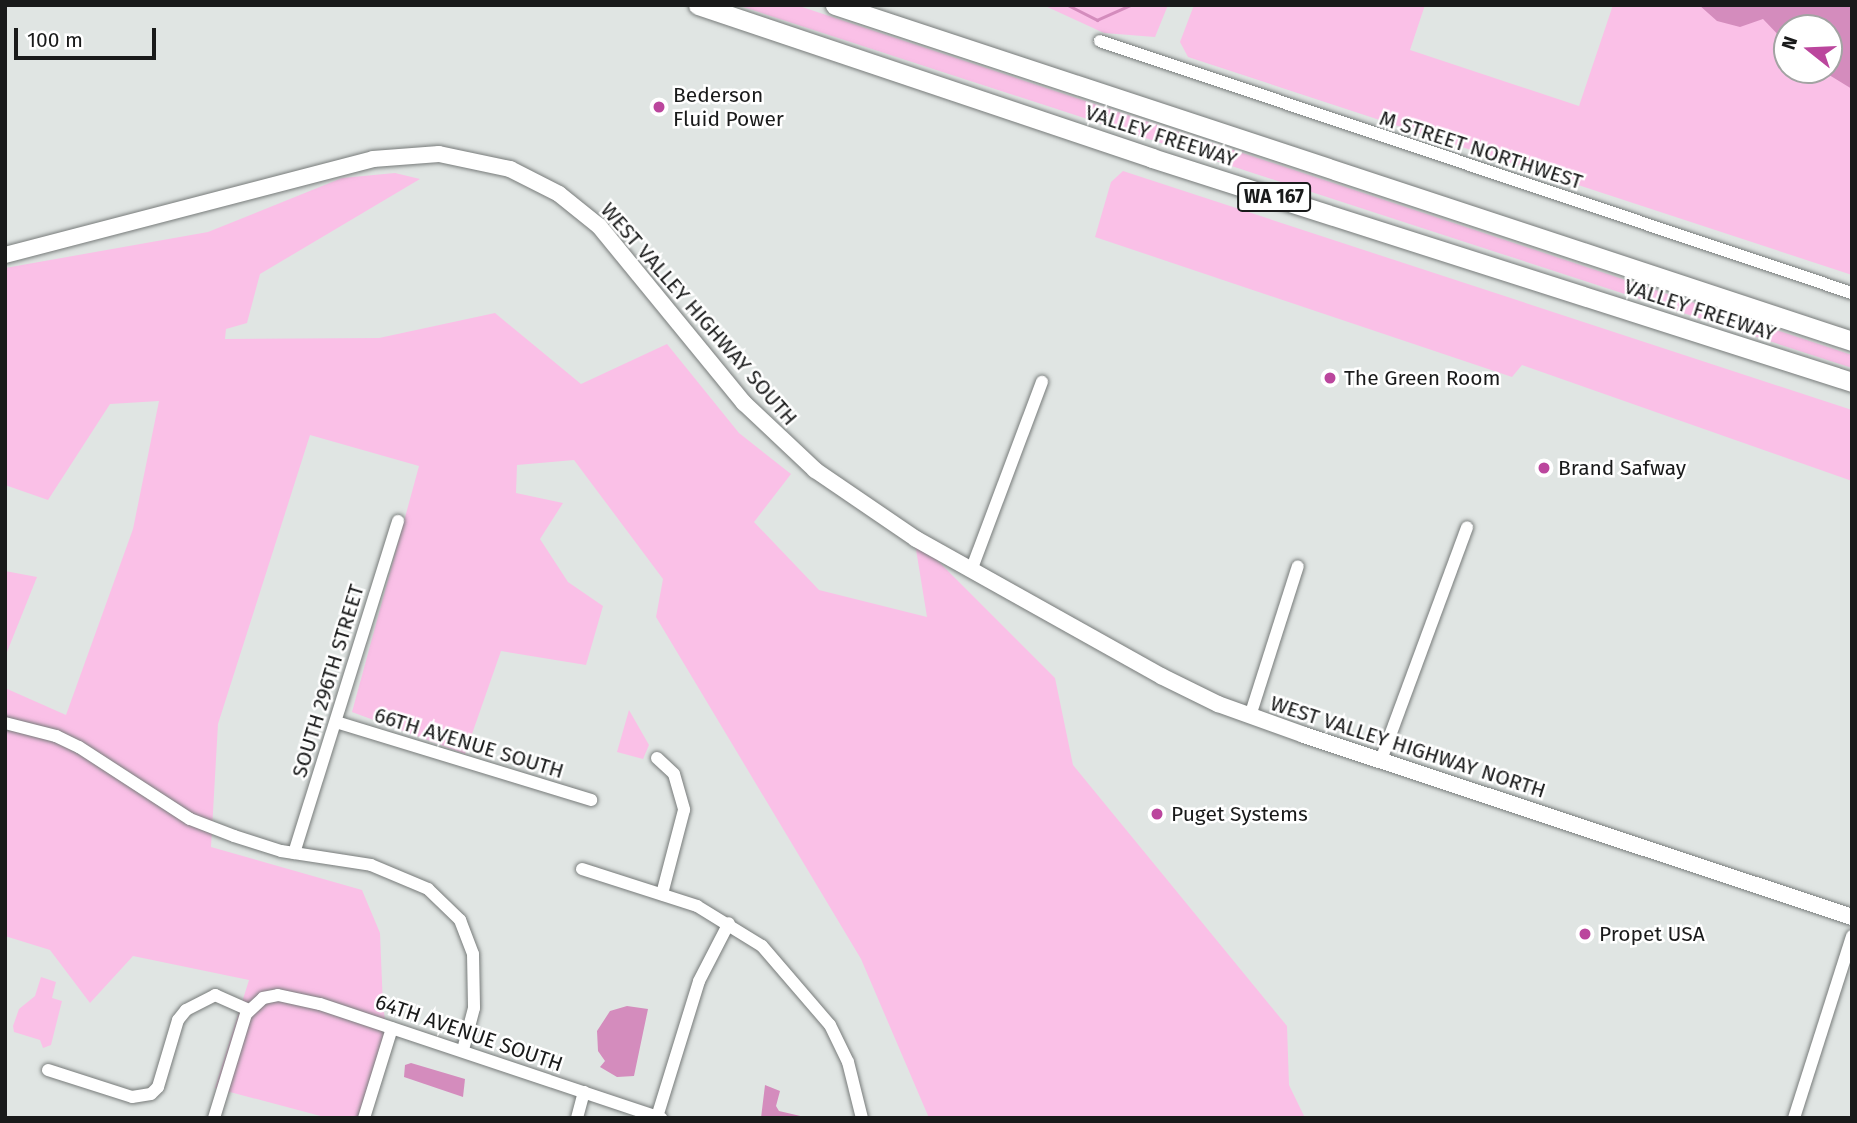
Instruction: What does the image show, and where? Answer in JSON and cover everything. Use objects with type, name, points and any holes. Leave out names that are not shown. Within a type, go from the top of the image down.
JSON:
[{"type":"highway","name":"VALLEY FREEWAY","points":[[698,5],[1152,158],[1852,382]]},
{"type":"highway","name":"VALLEY FREEWAY","points":[[835,5],[1852,341]]},
{"type":"main road","name":"WEST VALLEY HIGHWAY SOUTH","points":[[5,255],[380,157],[439,154],[510,169],[559,194],[599,226],[744,403],[802,460],[873,513],[972,568]]},
{"type":"main road","name":"WEST VALLEY HIGHWAY NORTH","points":[[972,568],[1161,676],[1250,716],[1852,917]]},
{"type":"street","name":"M STREET NORTHWEST","points":[[1100,41],[1852,293]]},
{"type":"street","points":[[972,568],[1042,382]]},
{"type":"street","name":"SOUTH 296TH STREET","points":[[294,853],[398,521]]},
{"type":"street","points":[[1381,760],[1467,527]]},
{"type":"street","points":[[1250,716],[1298,566]]},
{"type":"street","name":"66TH AVENUE SOUTH","points":[[336,722],[591,800]]},
{"type":"street","points":[[5,723],[56,736],[79,747],[190,819],[294,853],[371,865],[424,886],[463,925],[474,966],[474,1008],[463,1050]]},
{"type":"street","points":[[657,758],[674,774],[684,810],[662,894]]},
{"type":"street","points":[[582,869],[662,894],[729,923],[762,946],[830,1025],[848,1062],[862,1118]]},
{"type":"street","points":[[659,1117],[699,981],[729,923]]},
{"type":"street","points":[[1794,1118],[1852,936]]},
{"type":"street","points":[[48,1070],[132,1097],[150,1094],[158,1087],[178,1020],[186,1010],[215,995],[248,1010],[214,1118]]},
{"type":"street","name":"64TH AVENUE SOUTH","points":[[248,1010],[263,998],[300,998],[659,1117]]},
{"type":"street","points":[[365,1118],[392,1028]]},
{"type":"street","points":[[577,1118],[584,1093]]},
{"type":"shaded area","points":[[737,5],[796,5],[1852,355],[1852,368]]},
{"type":"shaded area","points":[[1043,5],[1168,5],[1155,37],[1104,33]]},
{"type":"shaded area","points":[[1194,5],[1425,5],[1410,50],[1579,106],[1613,5],[1852,5],[1852,275],[1188,57],[1180,42]]},
{"type":"shaded area","points":[[1699,5],[1852,5],[1852,89],[1843,83],[1843,14],[1773,14],[1773,29],[1763,19],[1740,27],[1717,21]]},
{"type":"shaded area","points":[[1123,171],[1852,410],[1852,481],[1522,365],[1512,377],[1095,237],[1111,182]]},
{"type":"shaded area","points":[[395,173],[420,179],[260,274],[247,323],[226,329],[225,339],[379,338],[495,313],[581,384],[667,344],[739,433],[791,474],[754,522],[819,590],[927,617],[914,537],[1055,678],[1073,765],[1287,1026],[1289,1085],[1305,1118],[929,1118],[861,959],[656,617],[663,579],[574,460],[517,465],[516,493],[563,503],[540,539],[568,582],[603,606],[586,665],[501,651],[465,754],[352,712],[419,466],[310,435],[218,724],[211,847],[362,890],[380,933],[383,1007],[386,1025],[392,1028],[364,1118],[328,1118],[215,1088],[249,980],[133,956],[90,1003],[50,950],[5,936],[5,688],[66,715],[133,529],[159,401],[110,404],[48,500],[5,485],[5,268],[208,232],[342,178]]},
{"type":"shaded area","points":[[5,571],[37,577],[5,657]]},
{"type":"shaded area","points":[[629,710],[649,745],[643,759],[617,752]]},
{"type":"shaded area","points":[[41,977],[56,982],[52,998],[62,1001],[51,1045],[43,1048],[40,1040],[14,1032],[13,1026],[19,1009],[35,996]]},
{"type":"shaded area","points":[[627,1006],[648,1009],[634,1076],[617,1077],[600,1067],[605,1061],[598,1051],[597,1031],[610,1011]]},
{"type":"shaded area","points":[[411,1063],[465,1079],[463,1097],[404,1077],[405,1065]]},
{"type":"shaded area","points":[[765,1085],[780,1091],[776,1106],[779,1111],[809,1118],[761,1118]]},
{"type":"waterway","points":[[1068,5],[1097,20],[1131,5]]},
{"type":"place","name":"Bederson Fluid Power","points":[[659,107]]},
{"type":"place","name":"The Green Room","points":[[1330,378]]},
{"type":"place","name":"Brand Safway","points":[[1544,468]]},
{"type":"place","name":"Puget Systems","points":[[1157,814]]},
{"type":"place","name":"Propet USA","points":[[1585,934]]}]
